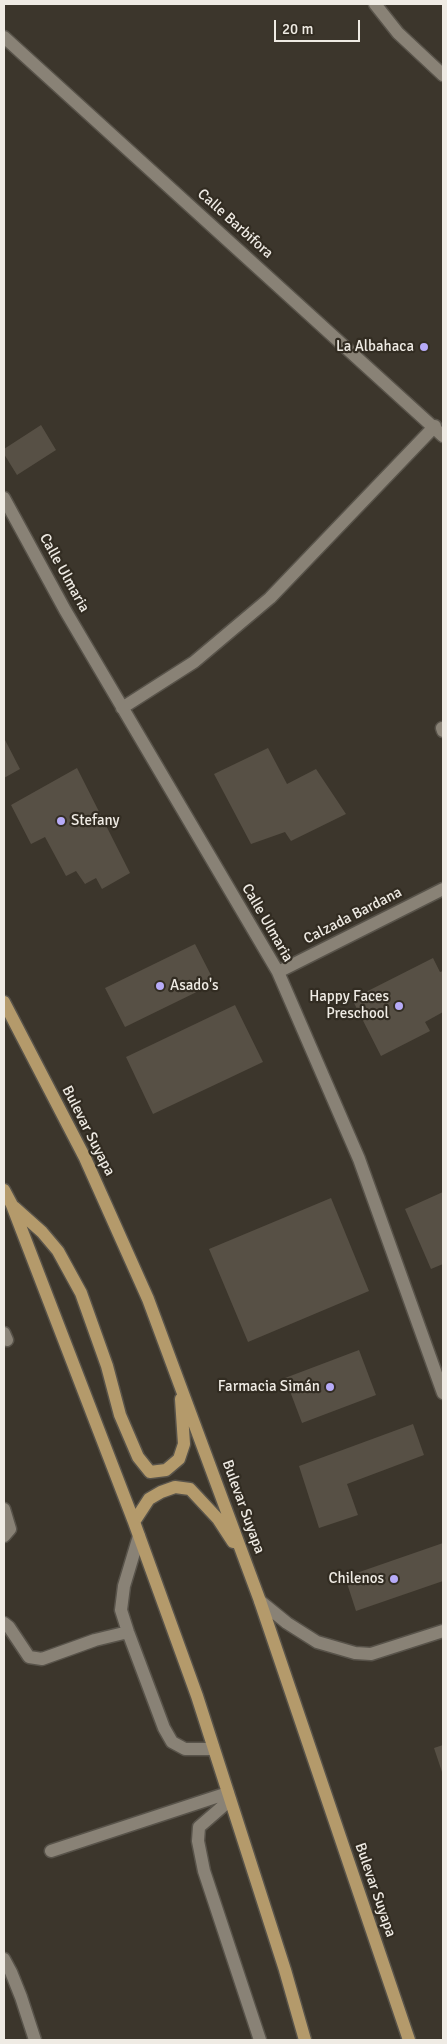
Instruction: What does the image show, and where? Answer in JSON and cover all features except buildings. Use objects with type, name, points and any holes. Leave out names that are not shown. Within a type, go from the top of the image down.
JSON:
[{"type":"main road","name":"Bulevar Suyapa","points":[[4,1002],[85,1158],[148,1299],[260,1601],[409,2040]]},
{"type":"main road","points":[[4,1190],[12,1205],[134,1522],[197,1696],[285,1970],[305,2040]]},
{"type":"main road","points":[[12,1205],[42,1232],[58,1251],[81,1293],[107,1366],[120,1414],[138,1457],[150,1472],[166,1470],[179,1459],[184,1444],[179,1382]]},
{"type":"main road","points":[[134,1522],[149,1499],[174,1487],[190,1489],[218,1519],[248,1568]]},
{"type":"street","points":[[375,4],[398,33],[443,75]]},
{"type":"street","name":"Calle Barbifora","points":[[4,37],[439,431]]},
{"type":"street","points":[[122,708],[194,662],[270,598],[439,431]]},
{"type":"street","name":"Calle Ulmaria","points":[[4,498],[65,610],[278,972],[359,1160],[443,1393]]},
{"type":"street","name":"Calzada Bardana","points":[[278,972],[443,889]]},
{"type":"street","points":[[4,1509],[10,1529],[4,1536]]},
{"type":"street","points":[[139,1536],[124,1586],[121,1610],[128,1632],[164,1728],[172,1742],[185,1749],[213,1748]]},
{"type":"street","points":[[260,1601],[287,1623],[317,1642],[355,1653],[371,1654],[443,1632]]},
{"type":"street","points":[[4,1623],[29,1657],[42,1659],[96,1640],[128,1632]]},
{"type":"street","points":[[51,1851],[229,1797]]},
{"type":"street","points":[[229,1797],[199,1827],[199,1848],[204,1871],[260,2040]]},
{"type":"street","points":[[4,1959],[12,1972],[35,2040]]},
{"type":"place","name":"La Albahaca","points":[[424,347]]},
{"type":"place","name":"Stefany","points":[[61,821]]},
{"type":"place","name":"Asado's","points":[[160,986]]},
{"type":"place","name":"Happy Faces Preschool","points":[[399,1006]]},
{"type":"place","name":"Farmacia Simán","points":[[330,1387]]},
{"type":"place","name":"Chilenos","points":[[394,1579]]}]
